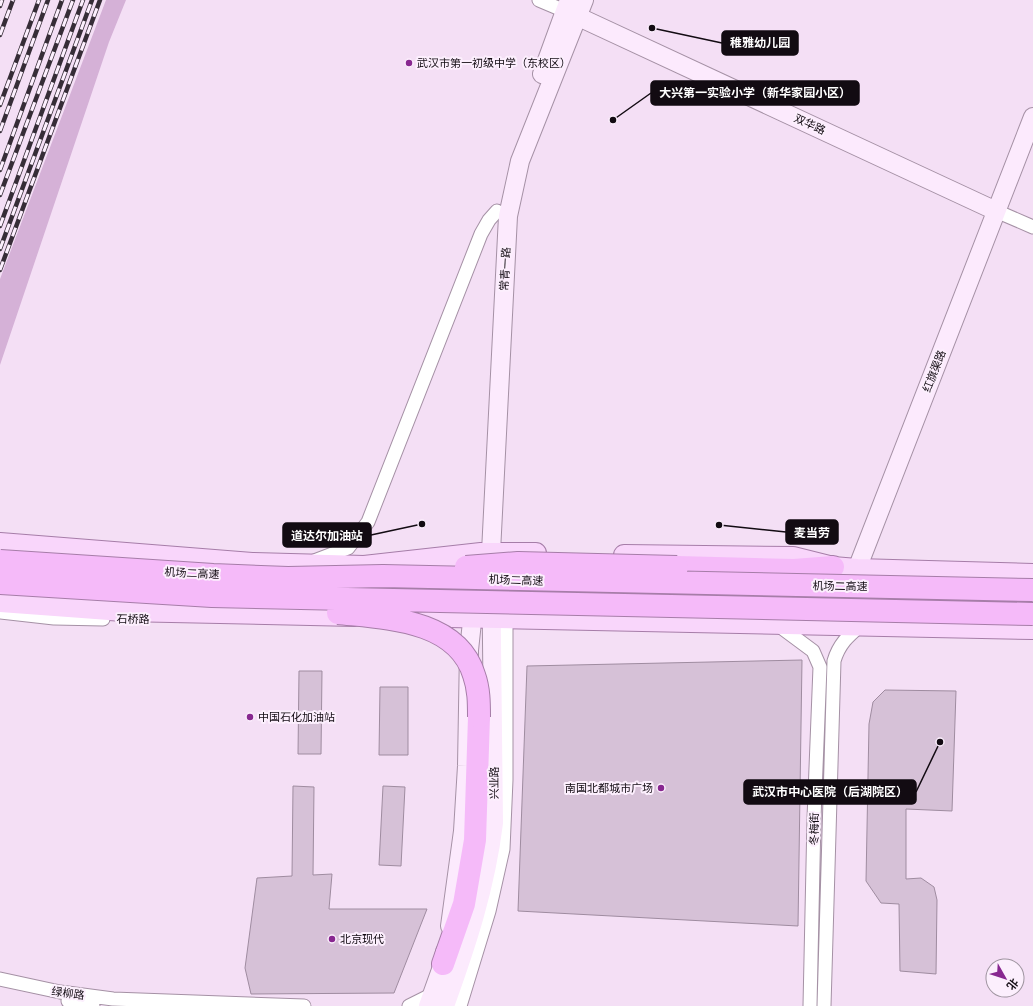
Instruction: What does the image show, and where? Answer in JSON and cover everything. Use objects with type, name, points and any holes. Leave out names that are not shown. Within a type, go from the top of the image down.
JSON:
[{"type":"highway","name":"机场二高速","points":[[0,561],[213,575],[288,578],[383,576],[1033,590]]},
{"type":"highway","points":[[383,576],[500,564],[794,570],[833,567]]},
{"type":"highway","name":"机场二高速","points":[[0,583],[212,596],[1033,614]]},
{"type":"highway","points":[[212,596],[309,610],[389,618],[418,624],[437,632],[454,645],[466,657],[474,674],[479,695],[475,840],[464,904],[443,964]]},
{"type":"main road","name":"双华路","points":[[574,7],[996,211]]},
{"type":"main road","name":"常青一路","points":[[486,552],[497,211],[512,157],[574,7]]},
{"type":"main road","name":"常青一路","points":[[486,552],[508,216],[520,161],[574,7]]},
{"type":"main road","name":"红旗渠路","points":[[836,625],[1033,118]]},
{"type":"main road","points":[[0,543],[252,563],[306,565],[364,566],[433,560],[486,552],[793,557],[833,567],[857,569],[1033,574]]},
{"type":"main road","points":[[435,1002],[452,917],[463,831],[467,766],[469,650],[472,617],[486,552]]},
{"type":"main road","name":"兴业路","points":[[435,1002],[464,952],[489,864],[494,823],[500,617],[486,552]]},
{"type":"main road","points":[[0,602],[123,611],[1033,628]]},
{"type":"street","points":[[539,0],[574,7]]},
{"type":"street","name":"常青一路","points":[[306,565],[348,548],[368,522],[481,234],[489,220],[497,211]]},
{"type":"street","name":"双华路","points":[[996,211],[1033,227]]},
{"type":"street","name":"石桥路","points":[[0,612],[54,618],[183,620],[250,619],[266,614]]},
{"type":"street","points":[[460,1006],[489,911],[503,849],[506,780],[500,617]]},
{"type":"street","name":"冬梅街","points":[[776,624],[813,651],[820,667],[814,818],[810,1006]]},
{"type":"street","name":"冬梅街","points":[[824,1006],[834,661],[838,649],[846,638],[861,625]]},
{"type":"street","name":"绿柳路","points":[[0,979],[60,992],[113,999],[304,1006]]},
{"type":"street","name":"绿柳路","points":[[0,988],[93,1006]]},
{"type":"street","points":[[409,1006],[435,1002]]},
{"type":"shaded area","points":[[106,0],[126,0],[109,42],[0,365],[0,279]]},
{"type":"building","name":"南国北都城市广场","points":[[802,660],[798,926],[518,911],[527,666]]},
{"type":"building","points":[[299,671],[322,671],[321,754],[298,754]]},
{"type":"building","points":[[380,687],[408,687],[408,755],[379,755]]},
{"type":"building","points":[[885,690],[956,691],[952,811],[906,809],[906,879],[921,878],[934,887],[937,900],[936,974],[900,971],[899,904],[881,903],[866,881],[869,724],[873,702]]},
{"type":"building","name":"北京现代","points":[[293,786],[314,787],[313,875],[332,874],[329,909],[427,909],[394,993],[251,994],[245,968],[257,878],[292,876]]},
{"type":"building","points":[[383,786],[405,787],[401,866],[379,865]]},
{"type":"railway","points":[[0,6],[2,0]]},
{"type":"railway","points":[[0,35],[13,0]]},
{"type":"railway","points":[[0,105],[39,0]]},
{"type":"railway","points":[[0,131],[48,0]]},
{"type":"railway","points":[[0,170],[62,0]]},
{"type":"railway","points":[[0,195],[73,0]]},
{"type":"railway","points":[[0,226],[83,0]]},
{"type":"railway","points":[[0,249],[92,0]]},
{"type":"railway","points":[[0,270],[100,0]]},
{"type":"place","name":"稚雅幼儿园","points":[[652,28]]},
{"type":"place","name":"武汉市第一初级中学（东校区）","points":[[409,63]]},
{"type":"place","name":"大兴第一实验小学（新华家园小区）","points":[[613,120]]},
{"type":"place","name":"道达尔加油站","points":[[422,524]]},
{"type":"place","name":"麦当劳","points":[[719,525]]},
{"type":"place","name":"中国石化加油站","points":[[250,717]]},
{"type":"place","name":"武汉市中心医院（后湖院区）","points":[[940,742]]},
{"type":"place","name":"南国北都城市广场","points":[[661,788]]},
{"type":"place","name":"北京现代","points":[[332,939]]}]
